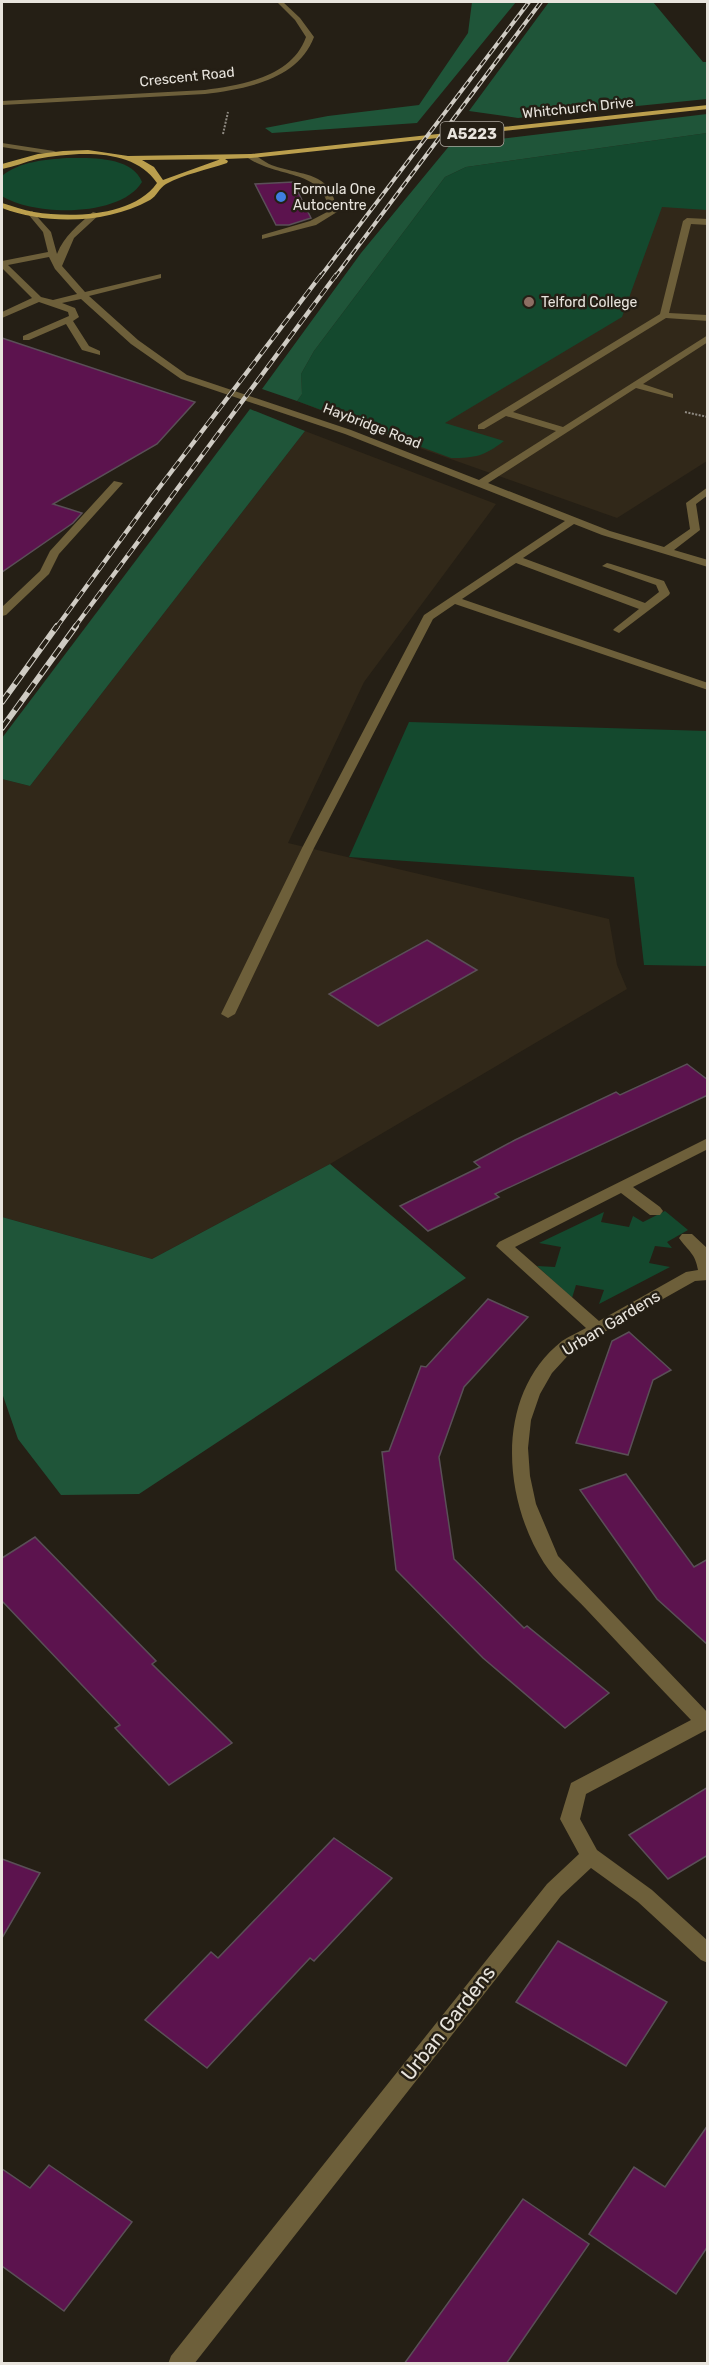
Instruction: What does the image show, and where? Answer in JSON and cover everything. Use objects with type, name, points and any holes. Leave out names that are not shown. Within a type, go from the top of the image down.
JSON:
[{"type":"main road","name":"Whitchurch Drive","points":[[129,158],[236,158],[708,107]]},
{"type":"main road","points":[[2,167],[29,157],[80,152],[129,158],[147,165],[158,173],[161,183],[150,196],[124,208],[96,214],[64,216],[32,214],[4,208]]},
{"type":"main road","name":"Whitchurch Drive","points":[[161,183],[236,158]]},
{"type":"street","name":"Crescent Road","points":[[2,103],[193,92],[241,85],[269,77],[293,63],[307,48],[310,37],[298,19],[280,2]]},
{"type":"street","points":[[2,146],[54,153]]},
{"type":"street","points":[[251,156],[267,166],[304,174],[320,183],[333,201],[333,212],[323,218],[265,237]]},
{"type":"street","name":"Haybridge Road","points":[[32,214],[48,233],[51,254],[58,266],[85,297],[134,340],[184,377],[304,416],[606,533],[708,564]]},
{"type":"street","points":[[58,266],[63,247],[69,236],[96,214]]},
{"type":"street","points":[[663,315],[687,221],[708,222]]},
{"type":"street","points":[[2,264],[51,254]]},
{"type":"street","points":[[2,264],[38,299],[72,310],[74,317],[26,338]]},
{"type":"street","points":[[53,303],[85,297],[158,276]]},
{"type":"street","points":[[2,315],[38,299]]},
{"type":"street","points":[[481,427],[663,315],[707,319]]},
{"type":"street","points":[[68,320],[85,348],[97,353]]},
{"type":"street","points":[[480,483],[708,338]]},
{"type":"street","points":[[636,385],[670,396]]},
{"type":"street","points":[[504,412],[564,430]]},
{"type":"street","points":[[2,614],[45,572],[54,553],[118,483]]},
{"type":"street","points":[[663,550],[695,530],[691,503],[708,490]]},
{"type":"street","points":[[228,1014],[308,848],[428,617],[514,558],[577,520]]},
{"type":"street","points":[[514,558],[645,607]]},
{"type":"street","points":[[607,566],[660,584],[665,592],[619,630]]},
{"type":"street","points":[[455,600],[708,687]]},
{"type":"street","points":[[598,1329],[504,1246],[708,1143]]},
{"type":"street","points":[[622,1186],[655,1211]]},
{"type":"street","points":[[687,1238],[703,1254],[707,1275]]},
{"type":"street","name":"Urban Gardens","points":[[179,2364],[554,1890],[590,1856],[570,1820],[578,1789],[706,1721],[551,1560],[534,1529],[524,1494],[519,1460],[524,1418],[531,1395],[552,1360],[568,1345],[692,1276],[707,1275]]},
{"type":"street","points":[[590,1856],[645,1896],[708,1954]]},
{"type":"path","points":[[193,92],[230,106],[222,138]]},
{"type":"shaded area","name":"Telford College","points":[[707,133],[707,461],[617,518],[397,440],[297,401],[301,374]]},
{"type":"shaded area","points":[[305,431],[496,504],[364,682],[288,843],[609,919],[617,965],[627,989],[330,1164],[152,1259],[2,1217],[2,779],[30,786]]},
{"type":"green space","points":[[472,2],[516,2],[417,123],[272,133],[265,128],[328,116],[419,105],[468,33]]},
{"type":"green space","points":[[549,2],[653,2],[703,62],[707,62],[707,99],[518,118],[469,111]]},
{"type":"green space","points":[[707,114],[707,133],[466,167],[445,177],[314,351],[301,374],[302,394],[297,401],[262,389],[361,253],[450,145]]},
{"type":"green space","name":"Telford College","points":[[707,133],[707,210],[662,207],[622,317],[445,423],[504,441],[497,446],[479,455],[451,458],[297,401],[302,394],[301,374],[314,351],[445,177],[466,167]]},
{"type":"green space","points":[[67,158],[110,160],[120,163],[129,167],[142,182],[131,194],[96,208],[54,210],[16,203],[2,196],[2,176],[9,171],[33,162]]},
{"type":"green space","points":[[250,409],[305,431],[30,786],[2,779],[2,738]]},
{"type":"green space","points":[[409,722],[707,731],[707,966],[644,965],[634,877],[349,857]]},
{"type":"green space","points":[[330,1164],[466,1278],[139,1494],[61,1495],[18,1439],[2,1393],[2,1217],[152,1259]]},
{"type":"green space","points":[[665,1211],[688,1230],[667,1242],[672,1248],[655,1246],[649,1263],[670,1267],[599,1304],[604,1290],[576,1285],[572,1298],[537,1266],[555,1267],[561,1247],[539,1243],[604,1212],[601,1222],[629,1227],[633,1216],[643,1222]]},
{"type":"building","name":"Formula One Autocentre","points":[[293,182],[311,218],[289,225],[276,225],[255,184]]},
{"type":"building","points":[[2,338],[195,402],[157,444],[53,504],[82,513],[73,523],[2,572]]},
{"type":"building","points":[[427,940],[477,970],[378,1026],[329,994]]},
{"type":"building","points":[[687,1064],[708,1080],[708,1095],[495,1194],[499,1197],[428,1231],[400,1206],[480,1167],[474,1162],[515,1140],[616,1092],[620,1095]]},
{"type":"building","points":[[488,1299],[528,1317],[464,1387],[439,1457],[454,1559],[524,1628],[527,1626],[609,1693],[565,1728],[483,1658],[396,1570],[382,1452],[389,1451],[421,1366],[426,1367]]},
{"type":"building","points":[[629,1332],[671,1370],[653,1380],[628,1455],[576,1443],[612,1341]]},
{"type":"building","points":[[626,1474],[694,1567],[708,1559],[708,1645],[657,1599],[580,1490]]},
{"type":"building","points":[[35,1537],[156,1661],[152,1664],[232,1743],[169,1785],[115,1728],[120,1725],[2,1601],[2,1558]]},
{"type":"building","points":[[708,1787],[708,1855],[668,1879],[629,1835]]},
{"type":"building","points":[[334,1838],[392,1878],[314,1961],[310,1958],[207,2068],[145,2020],[211,1952],[218,1958]]},
{"type":"building","points":[[2,1859],[40,1873],[2,1938]]},
{"type":"building","points":[[558,1941],[667,2002],[626,2066],[516,2002]]},
{"type":"building","points":[[708,2125],[708,2246],[676,2294],[589,2234],[634,2167],[665,2187]]},
{"type":"building","points":[[49,2165],[132,2222],[64,2311],[2,2266],[2,2169],[30,2188]]},
{"type":"building","points":[[523,2199],[589,2244],[506,2364],[404,2364]]},
{"type":"railway","points":[[320,277],[529,2]]},
{"type":"railway","points":[[335,277],[541,2]]},
{"type":"railway","points":[[56,628],[149,501],[321,275]]},
{"type":"railway","points":[[74,628],[336,275]]},
{"type":"railway","points":[[2,702],[57,626]]},
{"type":"railway","points":[[2,728],[76,626]]},
{"type":"place","name":"Formula One Autocentre","points":[[281,197]]},
{"type":"place","name":"Telford College","points":[[529,302]]}]
